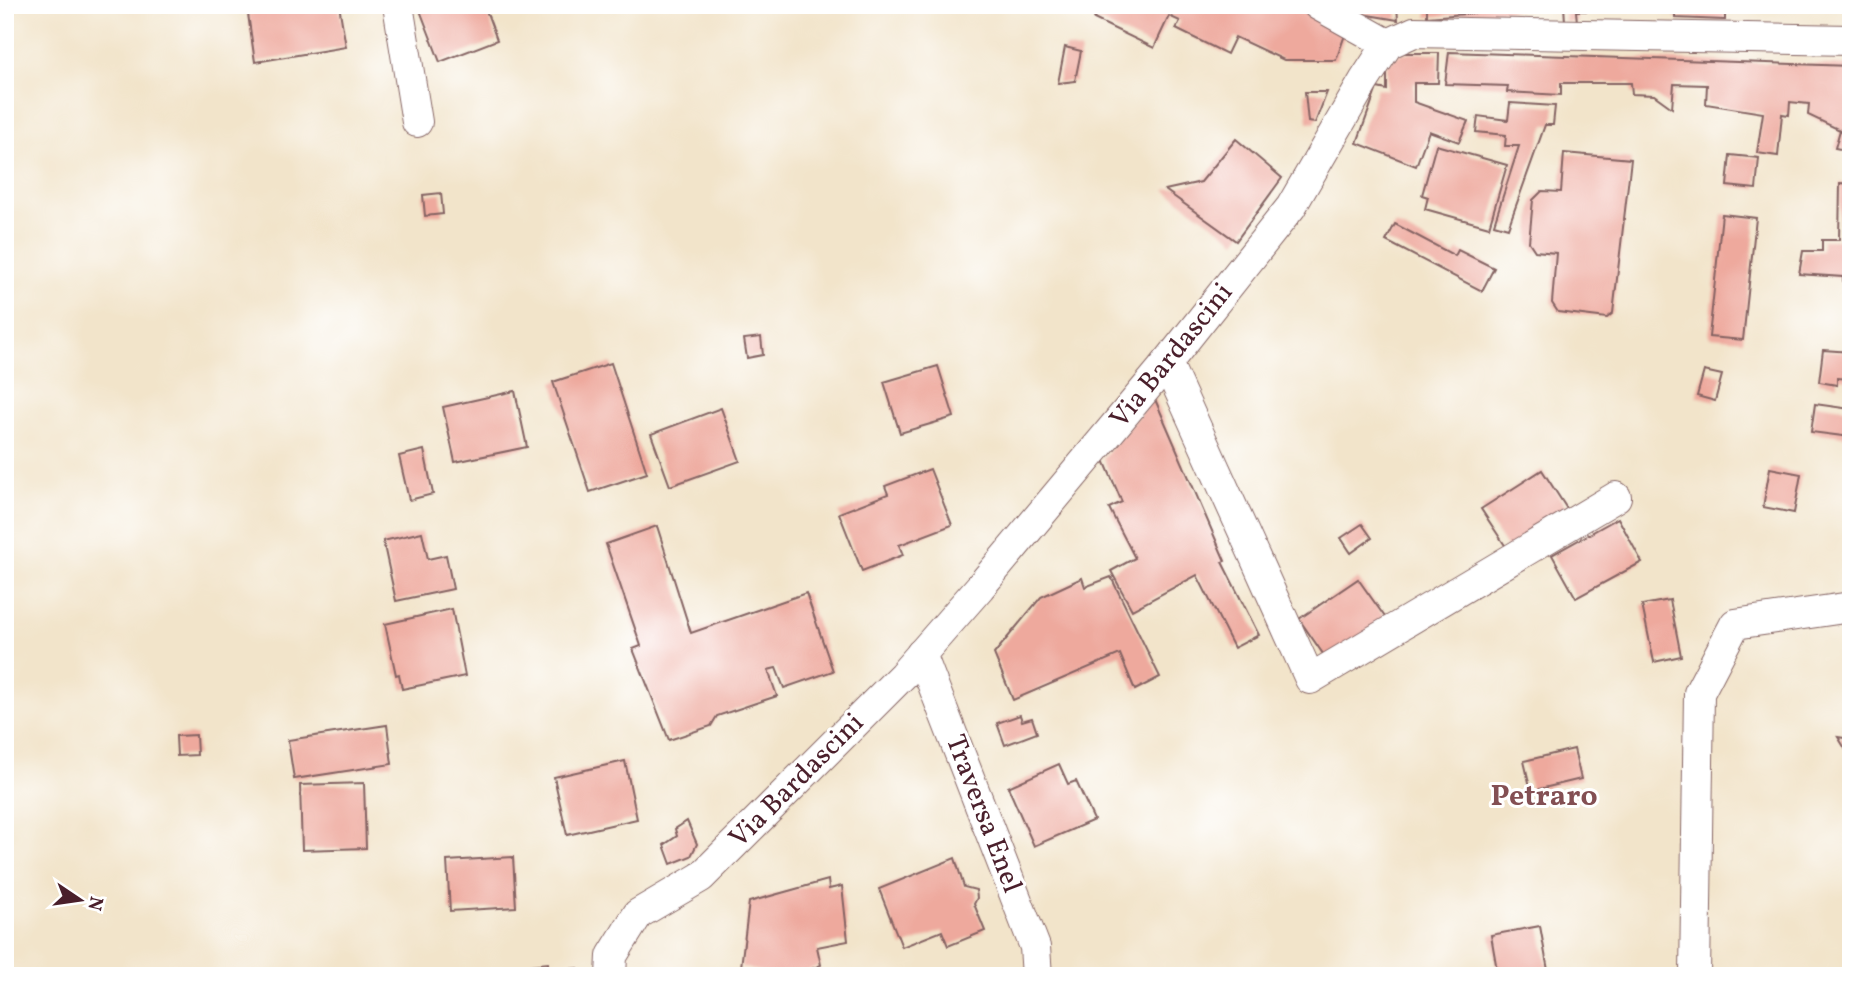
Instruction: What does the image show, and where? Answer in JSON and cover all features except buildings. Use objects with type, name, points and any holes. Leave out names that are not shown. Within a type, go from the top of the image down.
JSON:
[{"type":"street","points":[[398,5],[417,122]]},
{"type":"street","points":[[1318,5],[1388,44],[1414,32],[1851,40]]},
{"type":"street","name":"Via Bardascini","points":[[611,976],[612,956],[638,914],[701,877],[921,654],[1167,363],[1291,207],[1388,44]]},
{"type":"street","points":[[1167,363],[1310,679],[1616,497]]},
{"type":"street","points":[[1695,976],[1699,693],[1735,624],[1851,607]]},
{"type":"street","name":"Traversa Enel","points":[[921,654],[1035,947],[1037,976]]},
{"type":"district","name":"Petraro","points":[[1544,797]]}]
